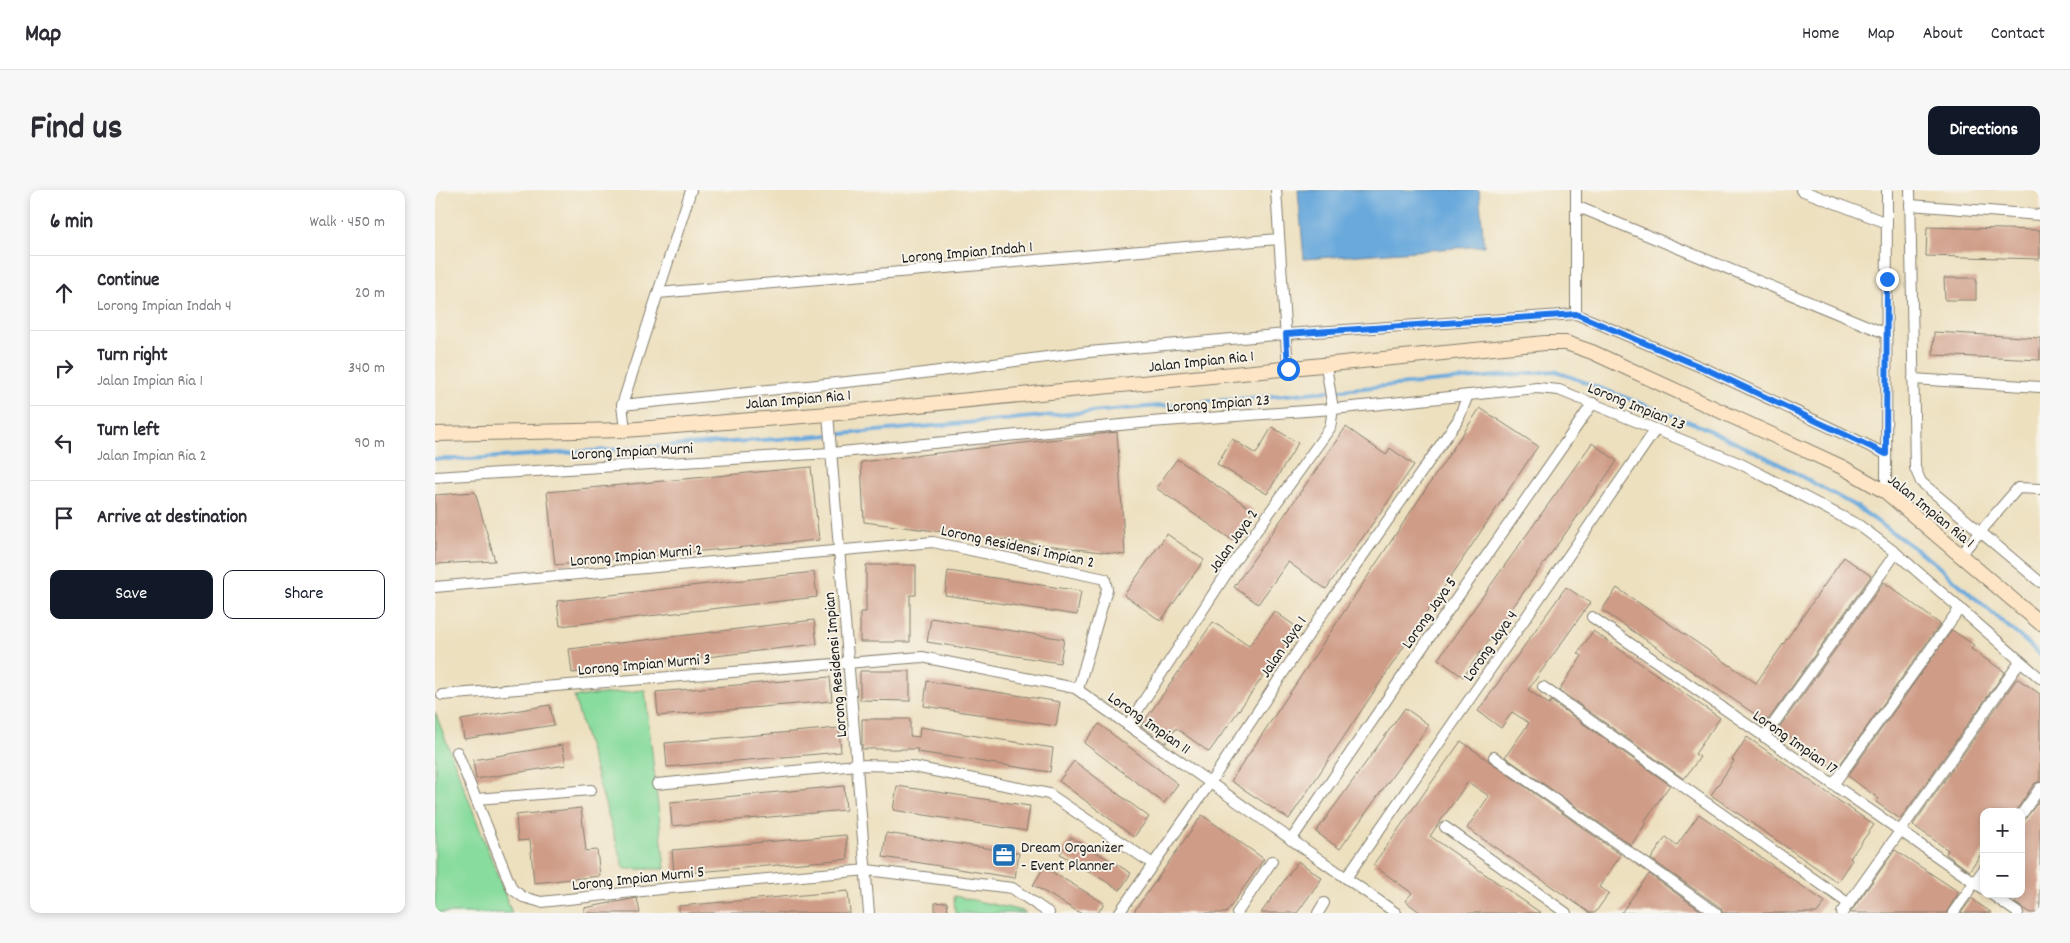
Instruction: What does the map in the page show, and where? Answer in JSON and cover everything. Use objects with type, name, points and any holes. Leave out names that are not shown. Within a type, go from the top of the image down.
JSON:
[{"type":"street","points":[[625,430],[623,404],[691,190]]},
{"type":"street","points":[[1276,190],[1288,369]]},
{"type":"street","points":[[1576,190],[1576,314]]},
{"type":"street","points":[[1801,190],[1887,223]]},
{"type":"street","points":[[1886,492],[1887,190]]},
{"type":"street","points":[[1910,190],[1913,379],[2040,387]]},
{"type":"street","points":[[1910,205],[2040,214]]},
{"type":"street","points":[[1576,206],[1887,334]]},
{"type":"street","name":"Lorong Impian Indah 1","points":[[658,293],[1279,239]]},
{"type":"street","name":"Jalan Impian Ria 1","points":[[623,404],[885,378],[1077,353],[1286,334],[1576,314],[1708,370],[1886,454]]},
{"type":"street","name":"Jalan Impian Ria 1","points":[[435,434],[625,430],[829,421],[1288,369],[1545,343],[1566,343],[1592,352],[1842,467],[1886,492],[2040,622]]},
{"type":"street","name":"Jalan Jaya 2","points":[[1127,724],[1234,562],[1330,428],[1333,409],[1326,366]]},
{"type":"street","name":"Jalan Impian Ria 1","points":[[1913,379],[1915,468],[1921,482],[2040,582]]},
{"type":"street","name":"Lorong Impian 23","points":[[831,449],[1333,409],[1537,388],[1559,390],[1741,464],[1860,526],[1895,553],[2040,678]]},
{"type":"street","name":"Jalan Jaya 1","points":[[1119,913],[1210,782],[1327,606],[1458,420],[1469,395]]},
{"type":"street","name":"Lorong Jaya 5","points":[[1291,840],[1413,660],[1593,403]]},
{"type":"street","name":"Lorong Residensi Impian","points":[[829,421],[869,913]]},
{"type":"street","name":"Lorong Jaya 4","points":[[1346,878],[1656,429]]},
{"type":"street","name":"Lorong Impian Murni","points":[[435,477],[831,449]]},
{"type":"street","points":[[1960,555],[2018,488],[2040,489]]},
{"type":"street","name":"Lorong Residensi Impian 2","points":[[840,552],[933,542],[1105,579],[1107,589],[1078,690]]},
{"type":"street","name":"Lorong Impian Murni 2","points":[[435,587],[840,552]]},
{"type":"street","points":[[1764,737],[1895,553]]},
{"type":"street","points":[[1833,785],[1960,608]]},
{"type":"street","name":"Lorong Impian 17","points":[[1592,618],[1980,887]]},
{"type":"street","name":"Lorong Impian 11","points":[[849,662],[922,656],[1078,690],[1396,913]]},
{"type":"street","name":"Lorong Impian Murni 3","points":[[442,694],[849,662]]},
{"type":"street","points":[[1842,913],[2020,662]]},
{"type":"street","points":[[1543,687],[1849,904]]},
{"type":"street","name":"Lorong Impian Murni 5","points":[[457,752],[512,889],[523,897],[541,902],[867,870],[1012,888],[1049,913]]},
{"type":"street","points":[[1494,757],[1716,913]]},
{"type":"street","points":[[657,784],[857,765],[909,766],[1049,794],[1153,864]]},
{"type":"street","points":[[2025,809],[2040,788]]},
{"type":"street","points":[[476,799],[591,790]]},
{"type":"street","points":[[1445,827],[1567,913]]},
{"type":"street","points":[[1237,913],[1271,860]]},
{"type":"street","points":[[1953,913],[1980,875]]},
{"type":"street","points":[[1997,898],[2018,913]]},
{"type":"street","points":[[1318,913],[1325,903]]},
{"type":"green space","points":[[645,690],[665,869],[624,869],[574,697]]},
{"type":"green space","points":[[435,712],[512,913],[435,913]]},
{"type":"green space","points":[[954,896],[1023,911],[1026,913],[955,913]]},
{"type":"water","points":[[1298,190],[1479,190],[1484,246],[1304,259]]},
{"type":"building","points":[[1927,227],[2040,230],[2040,259],[1926,256]]},
{"type":"building","points":[[1944,278],[1976,278],[1976,300],[1945,300]]},
{"type":"building","points":[[1934,332],[2040,338],[2040,360],[1933,355]]},
{"type":"building","points":[[1480,408],[1538,446],[1289,819],[1231,781]]},
{"type":"building","points":[[1272,427],[1298,443],[1267,494],[1217,464],[1232,439],[1256,454]]},
{"type":"building","points":[[1346,427],[1386,455],[1390,448],[1414,465],[1326,589],[1288,562],[1258,604],[1234,587]]},
{"type":"building","points":[[1117,432],[1125,555],[864,522],[861,462]]},
{"type":"building","points":[[1592,443],[1617,461],[1463,677],[1438,659]]},
{"type":"building","points":[[1177,459],[1253,510],[1232,540],[1156,488]]},
{"type":"building","points":[[811,467],[819,540],[555,565],[547,492]]},
{"type":"building","points":[[475,492],[495,561],[435,564],[435,495]]},
{"type":"building","points":[[1167,534],[1204,560],[1161,621],[1124,595]]},
{"type":"building","points":[[1844,557],[1871,576],[1768,720],[1766,718],[1765,721],[1602,610],[1617,588],[1756,683]]},
{"type":"building","points":[[866,565],[916,565],[916,595],[910,595],[910,642],[860,642],[860,612],[866,612]]},
{"type":"building","points":[[948,571],[1081,591],[1077,615],[945,595]]},
{"type":"building","points":[[814,572],[817,597],[560,626],[557,601]]},
{"type":"building","points":[[1884,582],[1940,624],[1836,770],[1779,728]]},
{"type":"building","points":[[1566,587],[1590,603],[1528,690],[1549,704],[1551,701],[1670,785],[1644,822],[1646,823],[1631,845],[1505,757],[1529,723],[1512,712],[1501,728],[1478,711]]},
{"type":"building","points":[[1274,611],[1298,628],[1209,752],[1176,728],[1166,743],[1141,726],[1213,622],[1249,646]]},
{"type":"building","points":[[931,618],[1064,639],[1060,663],[927,642]]},
{"type":"building","points":[[814,620],[817,644],[572,673],[569,649]]},
{"type":"building","points":[[1952,630],[1974,645],[1971,649],[2005,672],[1900,819],[1876,802],[1879,799],[1848,776]]},
{"type":"building","points":[[1593,631],[1720,718],[1695,754],[1700,757],[1684,779],[1559,690],[1582,656],[1578,653]]},
{"type":"building","points":[[860,671],[910,671],[910,701],[860,700]]},
{"type":"building","points":[[830,677],[832,701],[658,716],[656,692]]},
{"type":"building","points":[[2018,679],[2040,694],[2040,781],[2034,784],[2018,808],[1980,808],[1980,856],[1969,871],[1946,854],[1948,850],[1913,825]]},
{"type":"building","points":[[927,681],[1060,702],[1056,726],[924,706]]},
{"type":"building","points":[[550,705],[554,725],[464,739],[461,720]]},
{"type":"building","points":[[1405,708],[1429,725],[1340,849],[1316,832]]},
{"type":"building","points":[[862,719],[910,719],[910,736],[919,737],[920,727],[1053,748],[1050,772],[917,752],[918,749],[862,749]]},
{"type":"building","points":[[1099,724],[1178,784],[1164,803],[1084,743]]},
{"type":"building","points":[[839,728],[841,752],[667,767],[665,743]]},
{"type":"building","points":[[1747,737],[1874,825],[1850,858],[1852,860],[1837,882],[1711,795],[1734,761],[1732,760]]},
{"type":"building","points":[[1461,741],[1621,855],[1599,887],[1609,893],[1595,913],[1590,913],[1467,828],[1489,796],[1468,782],[1430,836],[1541,913],[1421,913],[1405,901],[1412,893],[1373,865]]},
{"type":"building","points":[[562,745],[566,765],[476,779],[473,760]]},
{"type":"building","points":[[1074,761],[1149,817],[1134,837],[1059,781]]},
{"type":"building","points":[[844,786],[846,810],[672,826],[670,802]]},
{"type":"building","points":[[897,786],[1030,806],[1026,831],[893,810]]},
{"type":"building","points":[[2040,800],[2040,913],[2030,913],[2015,903],[2018,898],[2025,898],[2025,819]]},
{"type":"building","points":[[581,808],[586,851],[597,850],[600,876],[534,883],[530,840],[518,841],[516,815]]},
{"type":"building","points":[[1699,814],[1825,902],[1817,913],[1723,913],[1720,907],[1651,859],[1666,837],[1677,845]]},
{"type":"building","points":[[1202,815],[1264,859],[1226,913],[1133,913]]},
{"type":"building","points":[[886,833],[1019,853],[1015,878],[883,857]]},
{"type":"building","points":[[846,835],[848,859],[674,874],[672,850]]},
{"type":"building","points":[[1071,837],[1131,873],[1120,890],[1060,854]]},
{"type":"building","points":[[1895,850],[1959,892],[1946,913],[1850,913]]},
{"type":"building","points":[[1298,861],[1322,878],[1297,913],[1261,913]]},
{"type":"building","points":[[1044,867],[1104,903],[1098,913],[1080,913],[1033,885]]},
{"type":"building","points":[[1649,874],[1704,913],[1621,913]]},
{"type":"building","points":[[848,891],[850,913],[679,913],[679,906]]},
{"type":"building","points":[[637,898],[640,913],[584,913],[584,908]]},
{"type":"building","points":[[1972,898],[1976,902],[1992,913],[1961,913]]},
{"type":"building","points":[[947,902],[948,913],[935,913],[935,903]]},
{"type":"waterway","points":[[435,459],[469,459],[808,437],[1555,371],[1698,425],[1766,457],[1857,507],[1931,560],[2040,654]]},
{"type":"place","name":"Dream Organizer - Event Planner","points":[[1004,855]]},
{"type":"route","points":[[1288,369],[1286,334],[1576,314],[1708,370],[1886,454],[1887,279]]}]
